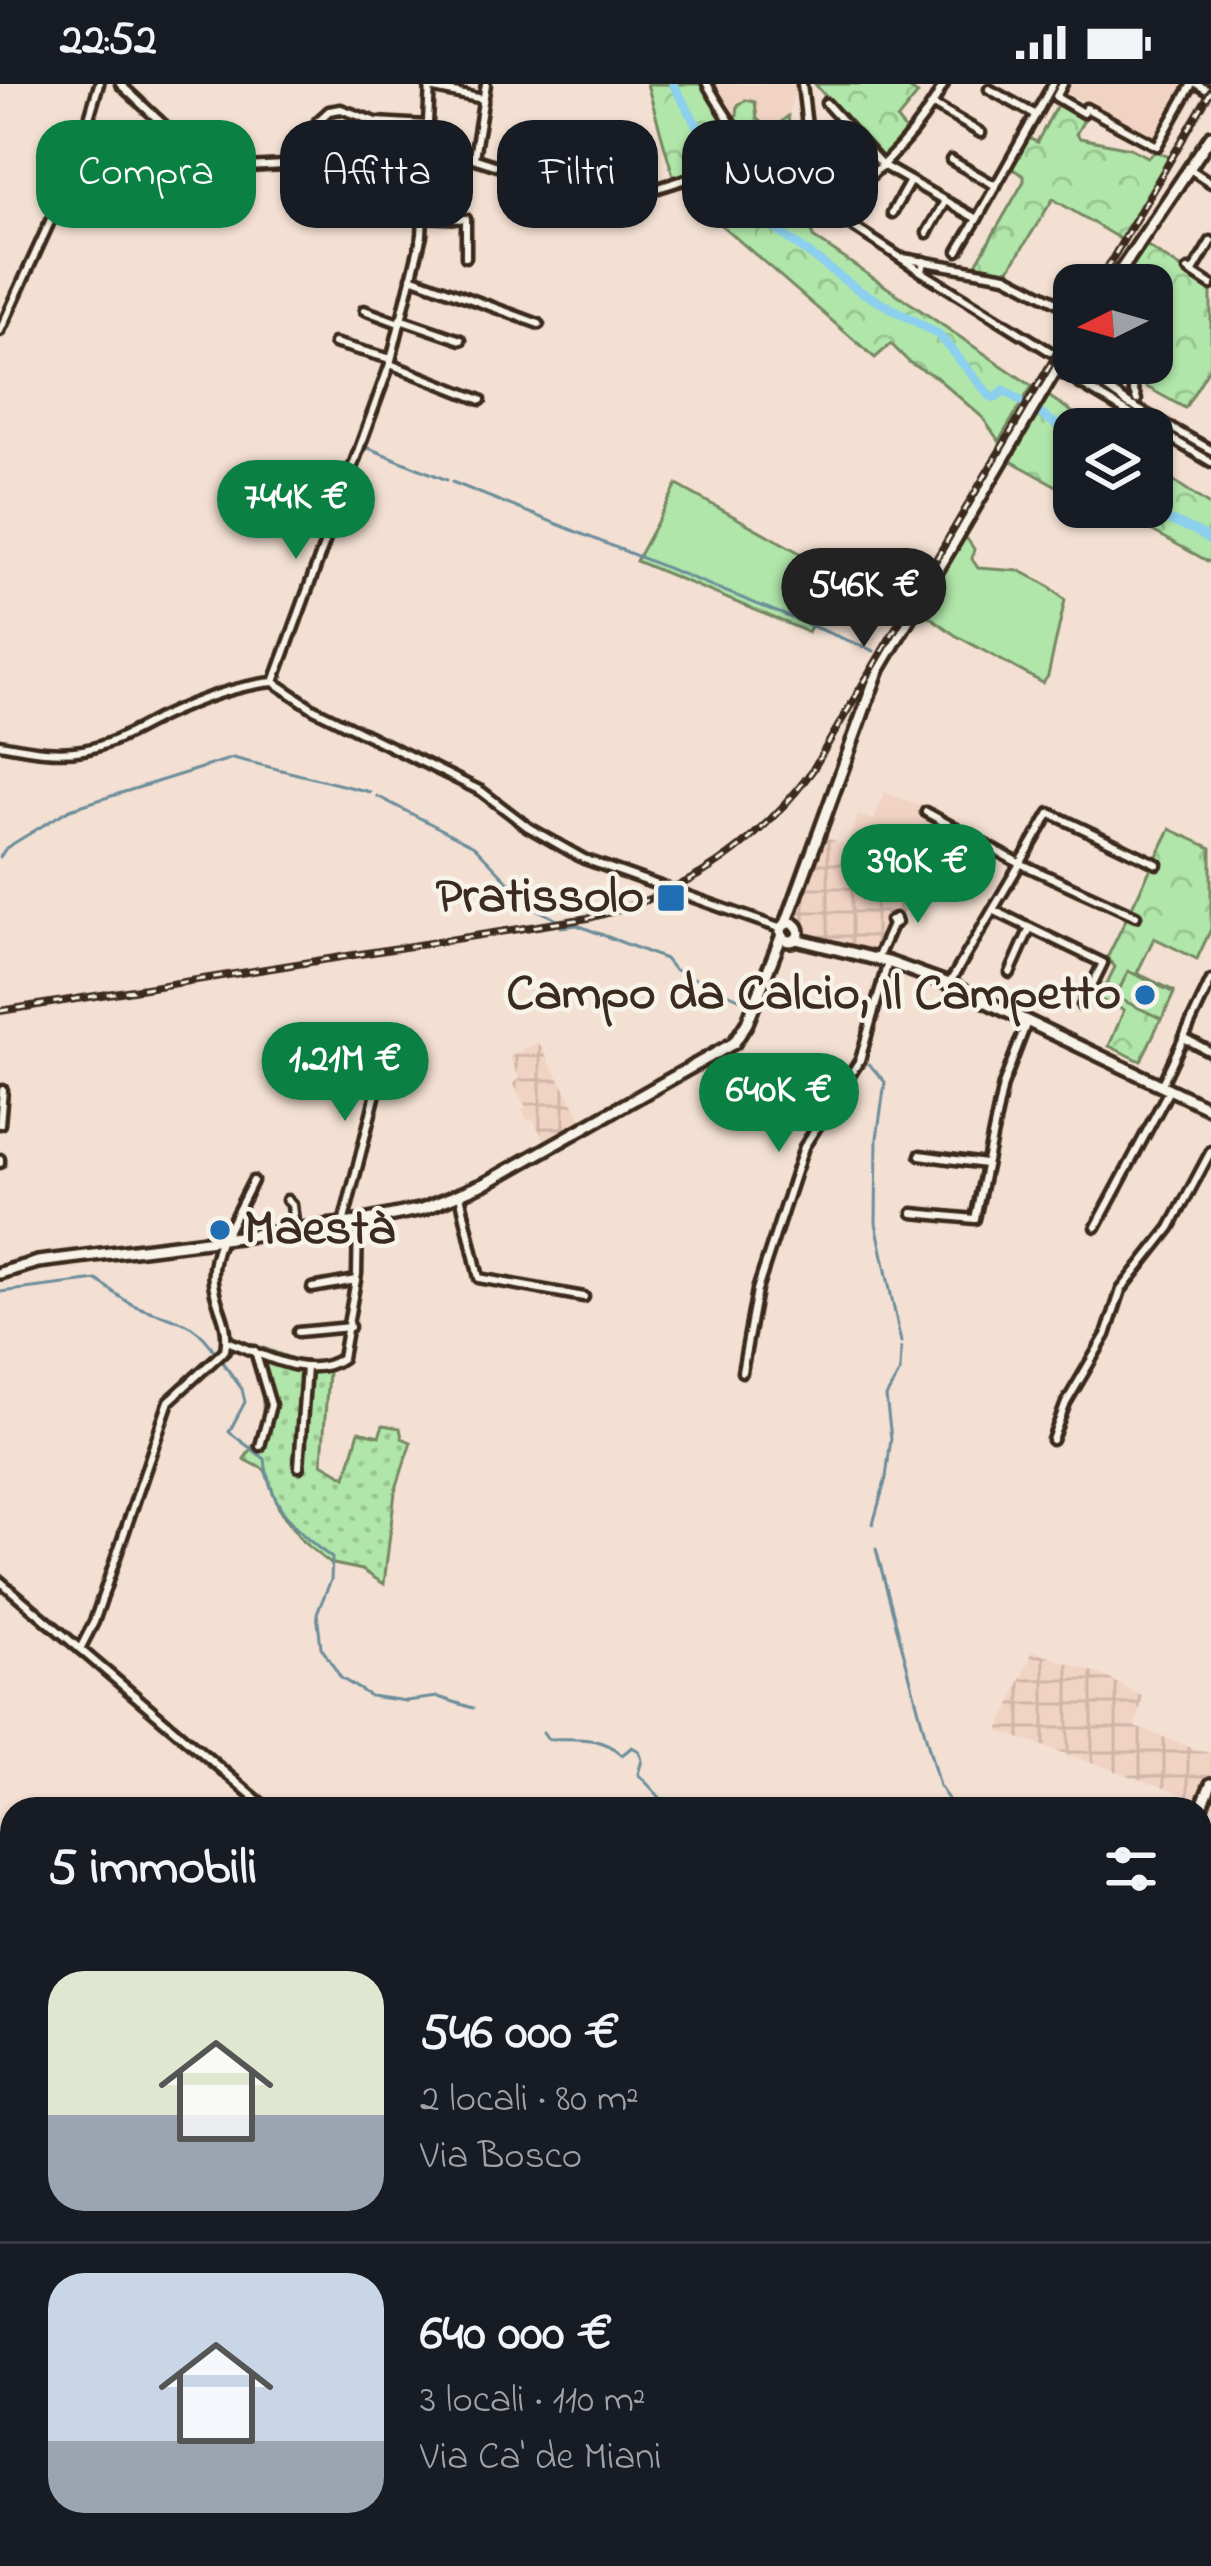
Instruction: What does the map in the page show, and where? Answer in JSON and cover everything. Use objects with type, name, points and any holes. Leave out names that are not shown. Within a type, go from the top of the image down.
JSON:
[{"type":"main road","points":[[1125,264],[1211,136]]},
{"type":"main road","points":[[0,1273],[38,1262],[358,1222],[423,1209],[460,1196],[725,1050],[747,1023],[790,931],[793,903],[878,671],[1044,385],[1053,377]]},
{"type":"main road","points":[[790,931],[949,984],[1211,1109]]},
{"type":"street","points":[[0,331],[74,169],[99,84]]},
{"type":"street","points":[[120,84],[194,152],[246,167],[280,165]]},
{"type":"street","points":[[485,84],[474,159],[538,179],[588,206],[682,179]]},
{"type":"street","points":[[707,84],[731,120]]},
{"type":"street","points":[[802,84],[806,120]]},
{"type":"street","points":[[878,168],[915,131],[944,84]]},
{"type":"street","points":[[958,251],[1053,84]]},
{"type":"street","points":[[1064,84],[1056,97],[1157,146],[1194,84],[1207,90]]},
{"type":"street","points":[[426,120],[429,86],[483,99]]},
{"type":"street","points":[[989,89],[1036,115]]},
{"type":"street","points":[[826,103],[842,120]]},
{"type":"street","points":[[933,105],[981,133]]},
{"type":"street","points":[[319,120],[328,111],[340,109],[370,120]]},
{"type":"street","points":[[952,160],[996,186]]},
{"type":"street","points":[[878,161],[977,219]]},
{"type":"street","points":[[1190,169],[1211,183]]},
{"type":"street","points":[[892,213],[910,181]]},
{"type":"street","points":[[927,232],[944,201]]},
{"type":"street","points":[[274,682],[390,361],[420,228]]},
{"type":"street","points":[[466,228],[466,257]]},
{"type":"street","points":[[856,228],[1051,352]]},
{"type":"street","points":[[1211,241],[1190,272],[1211,285]]},
{"type":"street","points":[[903,258],[1006,276],[1053,300]]},
{"type":"street","points":[[922,272],[924,261]]},
{"type":"street","points":[[411,277],[539,324]]},
{"type":"street","points":[[364,310],[461,340]]},
{"type":"street","points":[[334,343],[481,400]]},
{"type":"street","points":[[1089,384],[1211,462]]},
{"type":"street","points":[[1093,384],[1134,402],[1211,450]]},
{"type":"street","points":[[1131,384],[1134,402]]},
{"type":"street","points":[[0,744],[77,752],[111,743],[213,698],[274,682],[314,709],[481,791],[528,827],[584,859],[790,931]]},
{"type":"street","points":[[926,812],[1021,864],[1136,916]]},
{"type":"street","points":[[949,984],[1051,813],[1157,864]]},
{"type":"street","points":[[993,910],[1106,965],[1082,1006]]},
{"type":"street","points":[[742,1372],[757,1291],[798,1165],[860,1060],[892,925]]},
{"type":"street","points":[[1010,973],[1030,928]]},
{"type":"street","points":[[1096,1227],[1165,1088],[1211,980]]},
{"type":"street","points":[[914,1213],[975,1219],[1012,1053],[1027,1022]]},
{"type":"street","points":[[343,1224],[392,1030]]},
{"type":"street","points":[[1184,1038],[1211,1052]]},
{"type":"street","points":[[0,1124],[3,1090]]},
{"type":"street","points":[[1052,1440],[1066,1403],[1106,1335],[1125,1284],[1170,1228],[1211,1151]]},
{"type":"street","points":[[920,1155],[985,1164]]},
{"type":"street","points":[[80,1649],[94,1622],[169,1401],[213,1365],[227,1341],[210,1286],[223,1239],[253,1181]]},
{"type":"street","points":[[460,1196],[479,1278],[584,1297]]},
{"type":"street","points":[[286,1200],[292,1205],[296,1230]]},
{"type":"street","points":[[227,1341],[306,1367],[321,1369],[342,1358],[356,1280],[358,1222]]},
{"type":"street","points":[[312,1288],[356,1280]]},
{"type":"street","points":[[298,1332],[350,1327]]},
{"type":"street","points":[[255,1351],[271,1405],[260,1446]]},
{"type":"street","points":[[299,1467],[306,1367]]},
{"type":"street","points":[[0,1581],[254,1797]]},
{"type":"shaded area","points":[[711,84],[797,84],[783,120],[759,120],[755,102],[729,117]]},
{"type":"shaded area","points":[[1067,84],[1190,84],[1156,143],[1063,90]]},
{"type":"shaded area","points":[[884,792],[934,810],[931,819],[947,832],[921,873],[847,845],[858,815],[874,820]]},
{"type":"shaded area","points":[[822,836],[921,873],[885,954],[806,932],[796,910]]},
{"type":"shaded area","points":[[538,1042],[582,1119],[544,1139],[522,1110],[526,1107],[513,1083],[520,1079],[510,1057]]},
{"type":"shaded area","points":[[1033,1651],[1102,1675],[1143,1697],[1135,1727],[1211,1754],[1211,1790],[1208,1797],[1191,1797],[999,1731]]},
{"type":"green space","points":[[647,84],[704,84],[727,120],[682,120],[682,178],[674,179]]},
{"type":"green space","points":[[815,84],[902,84],[918,94],[897,120],[909,135],[882,163],[878,120],[846,120]]},
{"type":"green space","points":[[755,102],[758,120],[731,120],[738,105]]},
{"type":"green space","points":[[1057,105],[1084,120],[1076,134],[1080,138],[1130,148],[1148,157],[1156,151],[1169,157],[1120,239],[1053,199],[1008,271],[976,264],[1024,181],[1011,168],[1028,138],[1037,142]]},
{"type":"green space","points":[[725,228],[812,228],[813,237],[1032,386],[999,441],[982,417],[891,344],[875,358]]},
{"type":"green space","points":[[1143,243],[1211,288],[1211,365],[1185,408],[1141,384],[1173,384],[1173,264],[1130,264]]},
{"type":"green space","points":[[1044,393],[1066,408],[1053,408],[1053,484],[1011,461],[1007,454]]},
{"type":"green space","points":[[1173,480],[1211,506],[1211,563],[1147,528],[1173,528]]},
{"type":"green space","points":[[677,485],[838,574],[808,632],[636,561]]},
{"type":"green space","points":[[959,536],[974,549],[972,559],[978,568],[1020,571],[1065,600],[1043,683],[955,635],[919,609]]},
{"type":"green space","points":[[1170,829],[1211,848],[1211,929],[1197,959],[1154,938],[1137,973],[1174,991],[1141,1061],[1109,1046],[1124,1010],[1099,999],[1115,967],[1107,958]]},
{"type":"green space","name":"Campo da Calcio, Il Campetto","points":[[1128,971],[1174,993],[1162,1019],[1116,997]]},
{"type":"green space","points":[[263,1348],[328,1372],[322,1463],[346,1477],[359,1431],[379,1436],[383,1425],[400,1428],[402,1438],[411,1442],[395,1492],[384,1584],[362,1570],[329,1563],[303,1542],[280,1511],[265,1470],[244,1459],[261,1426],[262,1391],[254,1366]]},
{"type":"waterway","points":[[673,84],[711,150],[765,221],[858,290],[938,334],[990,396],[996,398],[1004,390],[1053,422]]},
{"type":"waterway","points":[[366,447],[447,480]]},
{"type":"waterway","points":[[452,482],[874,651]]},
{"type":"waterway","points":[[1173,522],[1211,541]]},
{"type":"waterway","points":[[0,857],[6,848],[70,809],[233,758],[370,792]]},
{"type":"waterway","points":[[377,796],[474,846],[533,907],[557,920]]},
{"type":"waterway","points":[[561,927],[577,925],[665,959],[673,969],[741,999]]},
{"type":"waterway","points":[[869,1064],[885,1082],[877,1138],[876,1223],[901,1342]]},
{"type":"waterway","points":[[0,1292],[97,1280],[133,1305],[192,1327],[217,1355]]},
{"type":"waterway","points":[[873,1524],[891,1438],[886,1397],[900,1372],[901,1348]]},
{"type":"waterway","points":[[220,1359],[242,1389],[245,1402],[229,1432],[265,1459],[272,1490],[286,1516],[332,1558],[331,1580],[317,1613],[321,1647],[341,1678],[370,1696],[406,1701],[438,1697],[473,1708]]},
{"type":"waterway","points":[[876,1549],[939,1786],[947,1797]]},
{"type":"waterway","points":[[543,1732],[548,1739],[596,1741],[622,1755],[632,1747],[642,1760],[638,1774],[660,1797]]},
{"type":"railway","points":[[1109,264],[1211,91]]},
{"type":"railway","points":[[0,1011],[588,918],[654,897],[714,866],[766,824],[812,771],[1053,360]]},
{"type":"place","name":"Pratissolo","points":[[671,898]]},
{"type":"place","name":"Campo da Calcio, Il Campetto","points":[[1145,995]]},
{"type":"place","name":"Maestà","points":[[220,1230]]}]
